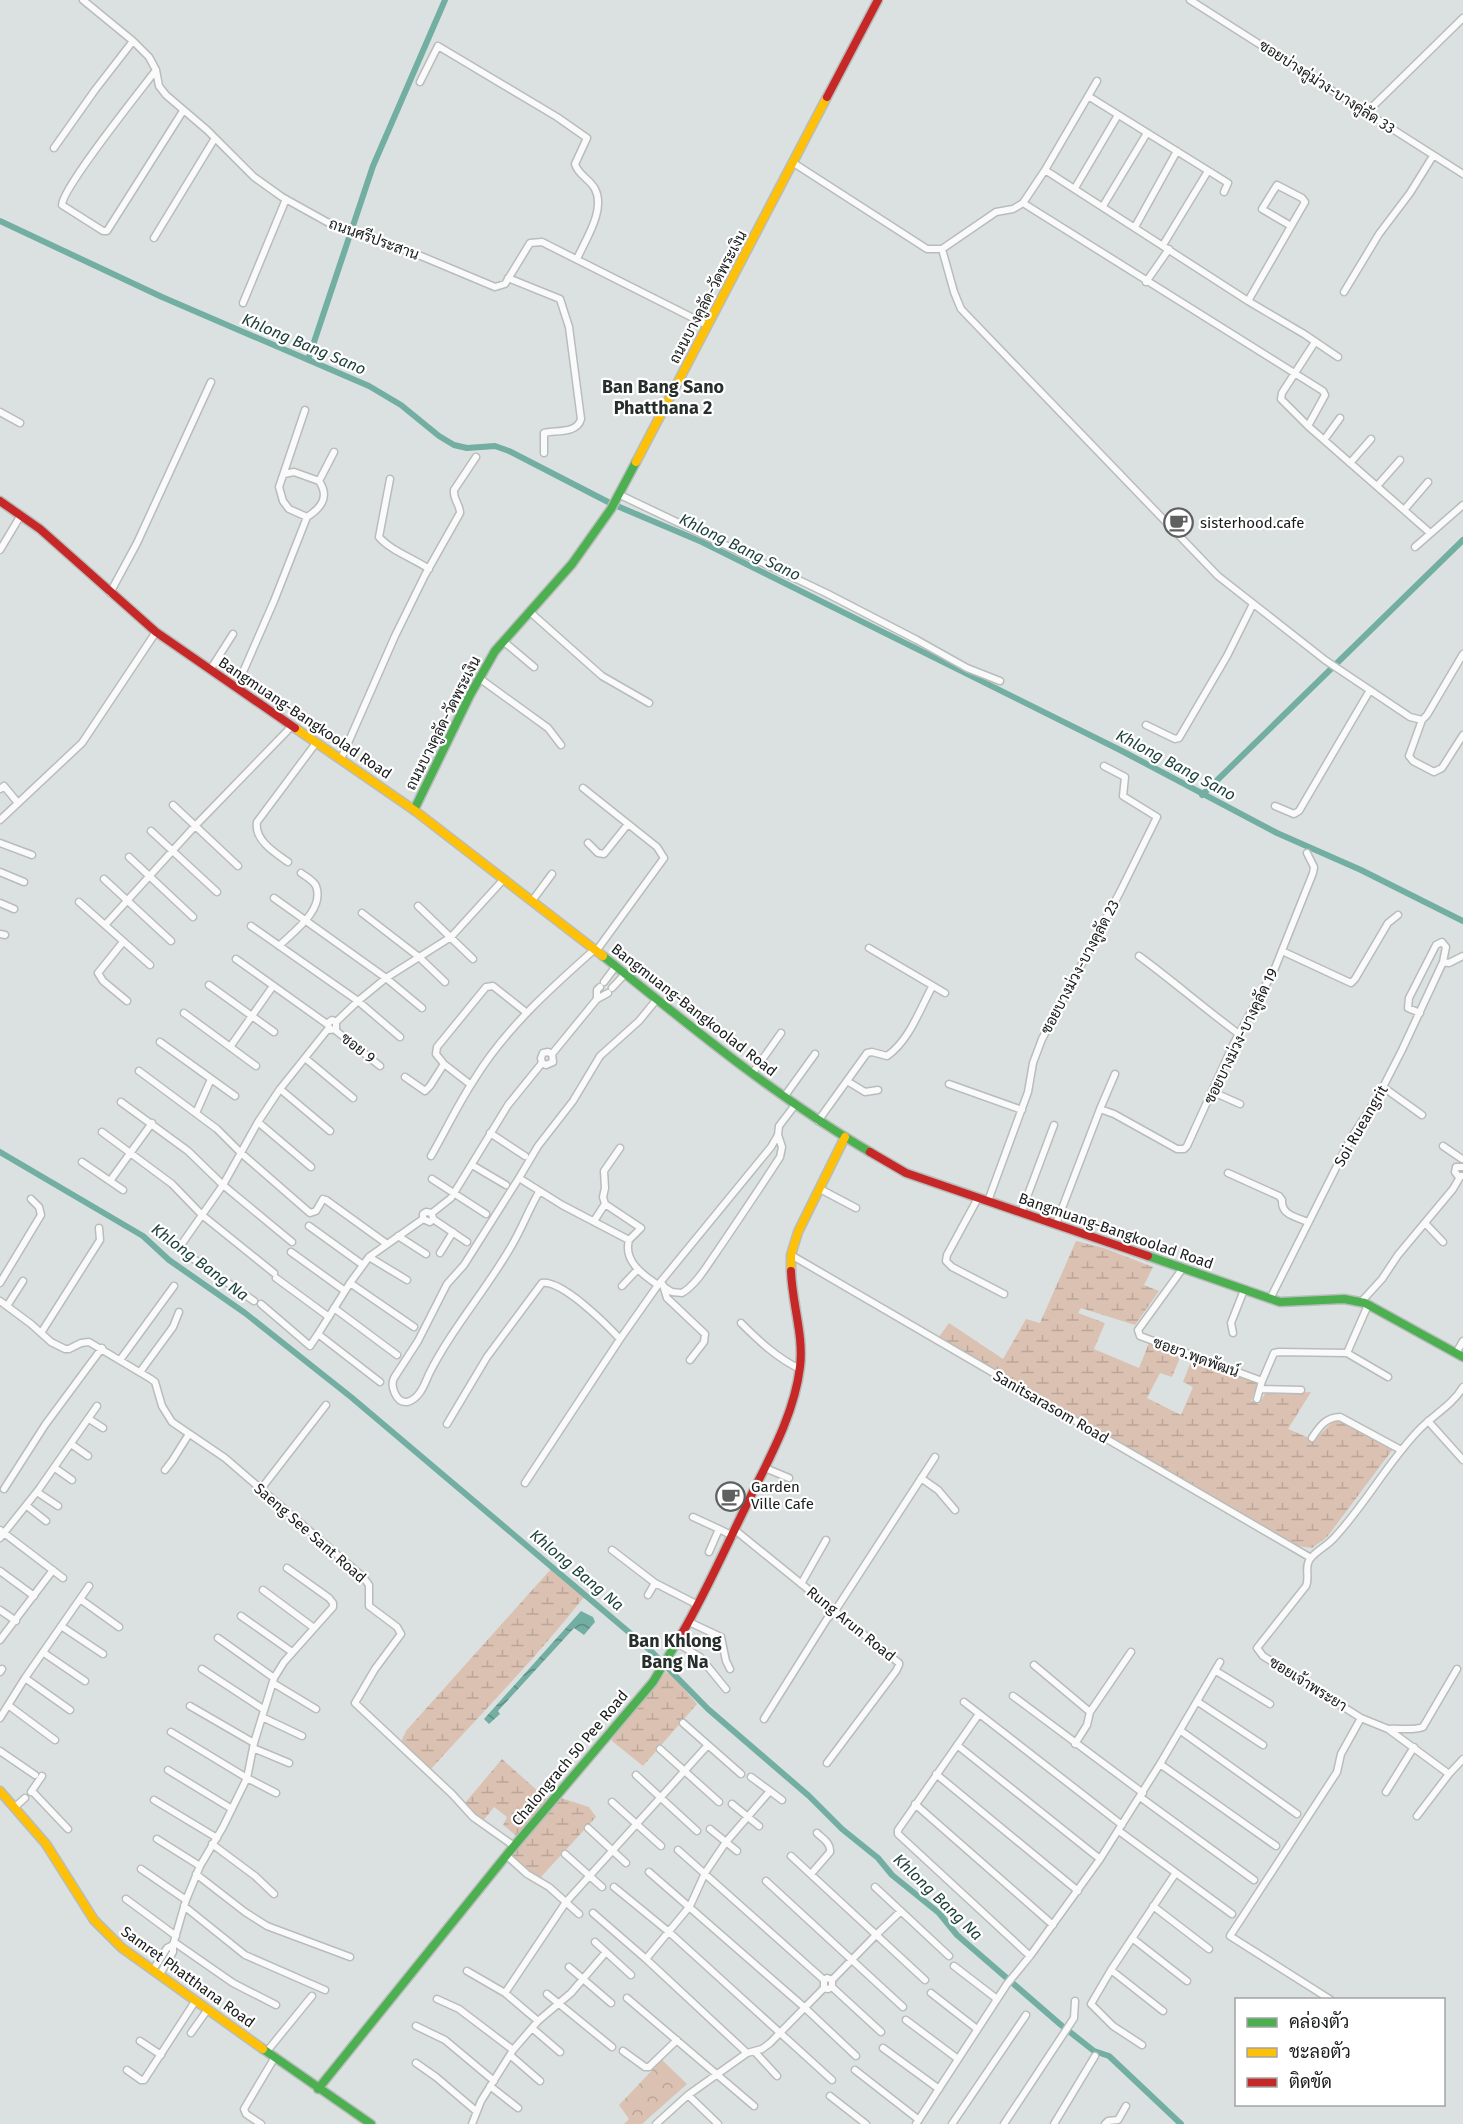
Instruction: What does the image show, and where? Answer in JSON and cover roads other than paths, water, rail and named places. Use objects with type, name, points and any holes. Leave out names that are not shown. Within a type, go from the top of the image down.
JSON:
[{"type":"street","name":"ถนนศรีประสาน","points":[[83,0],[149,57],[156,70],[159,86],[183,111],[215,138],[254,177],[286,199],[327,222],[421,255],[495,286],[505,284],[508,278]]},
{"type":"street","name":"ถนนบางคูลัด-วัดพระเงิน","points":[[414,810],[479,678],[503,641],[572,564],[611,509],[878,0]]},
{"type":"street","name":"ซอยบ่างคู่ม่วง-บางคู่ลัด 33","points":[[1190,0],[1463,174]]},
{"type":"street","points":[[1366,113],[1463,18]]},
{"type":"street","points":[[54,148],[133,41]]},
{"type":"street","points":[[420,82],[438,46],[557,117],[587,138],[575,164],[578,171],[595,187],[598,202],[597,212],[577,259]]},
{"type":"street","points":[[156,70],[76,178],[63,197],[62,205],[103,231],[107,231],[183,111]]},
{"type":"street","points":[[792,162],[927,249],[942,249],[996,212],[1023,203],[1046,170],[1097,81]]},
{"type":"street","points":[[1088,96],[1229,184],[1224,192]]},
{"type":"street","points":[[1075,188],[1118,115]]},
{"type":"street","points":[[1103,206],[1147,133]]},
{"type":"street","points":[[154,238],[215,138]]},
{"type":"street","points":[[1135,227],[1177,151]]},
{"type":"street","points":[[1344,292],[1379,234],[1410,193],[1433,156]]},
{"type":"street","points":[[1046,170],[1338,357]]},
{"type":"street","points":[[1146,282],[1208,171]]},
{"type":"street","points":[[1248,301],[1305,202],[1277,184],[1262,209],[1291,226]]},
{"type":"street","points":[[243,303],[286,199]]},
{"type":"street","points":[[1023,203],[1324,393],[1308,426]]},
{"type":"street","points":[[544,453],[544,433],[574,429],[579,424],[579,409],[569,327],[560,299],[508,278],[530,243],[542,242],[707,325]]},
{"type":"street","points":[[942,249],[961,309],[1207,564],[1324,660],[1410,717],[1422,720]]},
{"type":"street","points":[[1315,342],[1282,393],[1281,399],[1308,426],[1429,532]]},
{"type":"street","points":[[110,593],[137,543],[211,382]]},
{"type":"street","points":[[305,410],[279,487],[283,501],[295,512],[307,517]]},
{"type":"street","points":[[0,412],[20,423]]},
{"type":"street","points":[[1324,440],[1340,418]]},
{"type":"street","points":[[1350,463],[1371,439]]},
{"type":"street","points":[[319,481],[334,452]]},
{"type":"street","points":[[341,759],[380,667],[460,513],[454,501],[453,490],[476,457]]},
{"type":"street","points":[[1377,486],[1400,460]]},
{"type":"street","points":[[236,688],[307,517],[324,501],[324,490],[319,481],[294,472],[284,474]]},
{"type":"street","points":[[390,479],[379,537],[388,546],[429,569]]},
{"type":"street","points":[[1404,510],[1428,482]]},
{"type":"street","points":[[618,495],[826,593],[967,668],[1000,681]]},
{"type":"street","name":"Bangmuang-Bangkoolad Road","points":[[0,501],[61,547],[156,632],[414,810],[752,1074],[818,1121],[906,1173],[1280,1302],[1344,1299],[1364,1303],[1460,1355]]},
{"type":"street","points":[[1415,547],[1429,532],[1463,505]]},
{"type":"street","points":[[0,550],[21,515]]},
{"type":"street","points":[[1146,725],[1175,739],[1179,738],[1227,656],[1253,604]]},
{"type":"street","points":[[530,612],[602,676],[649,702]]},
{"type":"street","points":[[0,820],[82,743],[156,632]]},
{"type":"street","points":[[210,670],[233,634]]},
{"type":"street","points":[[503,641],[534,667]]},
{"type":"street","points":[[1463,654],[1422,720],[1409,756],[1413,761],[1434,772],[1442,768],[1463,735]]},
{"type":"street","points":[[479,678],[548,728],[561,745]]},
{"type":"street","points":[[1275,806],[1294,814],[1299,811],[1370,690]]},
{"type":"street","points":[[105,925],[195,826],[292,726]]},
{"type":"street","points":[[288,862],[261,839],[257,832],[257,822],[316,743]]},
{"type":"street","name":"ซอยบางม่วง-บางคูลัด 23","points":[[988,1201],[1031,1083],[1035,1055],[1042,1039],[1157,817],[1123,796],[1125,777],[1104,766]]},
{"type":"street","points":[[1,785],[18,803]]},
{"type":"street","points":[[431,1156],[471,1084],[499,1046],[527,1014],[596,950],[664,858],[657,847],[583,788]]},
{"type":"street","points":[[172,805],[238,866]]},
{"type":"street","points":[[588,843],[598,853],[604,854],[628,824]]},
{"type":"street","points":[[151,831],[217,892]]},
{"type":"street","points":[[0,843],[32,855]]},
{"type":"street","name":"ซอยบางม่วง-บางคูลัด 19","points":[[1100,1109],[1180,1149],[1187,1146],[1239,1034],[1268,983],[1282,951],[1313,873],[1314,867],[1307,853]]},
{"type":"street","points":[[129,857],[194,917]]},
{"type":"street","points":[[0,872],[24,882]]},
{"type":"street","points":[[279,946],[305,920],[314,907],[317,893],[312,881],[301,873]]},
{"type":"street","points":[[532,901],[552,874]]},
{"type":"street","points":[[104,879],[171,941]]},
{"type":"street","points":[[468,1242],[426,1212],[423,1214],[423,1219],[369,1257],[310,1346],[257,1303],[181,1248],[280,1089],[330,1028],[337,1028],[336,1022],[386,978],[451,936],[504,880]]},
{"type":"street","points":[[274,898],[386,978],[422,1008]]},
{"type":"street","points":[[79,902],[150,965]]},
{"type":"street","points":[[0,903],[14,909]]},
{"type":"street","points":[[418,906],[473,959]]},
{"type":"street","points":[[362,914],[419,957],[445,982]]},
{"type":"street","points":[[1282,951],[1351,983],[1388,923],[1398,915]]},
{"type":"street","points":[[251,926],[358,1001],[400,1037]]},
{"type":"street","points":[[123,942],[98,973],[103,981],[127,1001]]},
{"type":"street","name":"Soi Rueangrit","points":[[1270,1299],[1354,1133],[1383,1088],[1420,1013],[1443,962],[1446,950],[1442,942],[1436,945],[1409,998],[1408,1008],[1420,1013]]},
{"type":"street","points":[[869,948],[945,993]]},
{"type":"street","points":[[1139,956],[1182,987],[1201,1005],[1239,1034]]},
{"type":"street","points":[[1443,962],[1449,963],[1463,956]]},
{"type":"street","name":"ซอย 9","points":[[236,959],[380,1066]]},
{"type":"street","points":[[597,999],[597,990],[616,966]]},
{"type":"street","points":[[432,1216],[454,1193],[508,1105],[542,1063],[550,1065],[554,1058],[552,1054],[597,999],[610,991],[625,974]]},
{"type":"street","points":[[209,985],[274,1032]]},
{"type":"street","points":[[230,1047],[273,986]]},
{"type":"street","points":[[471,1084],[444,1064],[436,1054],[436,1047],[486,987],[493,986],[527,1014]]},
{"type":"street","points":[[818,1121],[869,1052],[887,1056],[896,1049],[908,1032],[932,987]]},
{"type":"street","points":[[539,1192],[524,1217],[512,1246],[435,1362],[422,1389],[412,1400],[402,1401],[391,1383],[418,1341],[447,1284],[464,1265],[538,1146],[573,1101],[600,1056],[639,1021],[657,999]]},
{"type":"street","points":[[184,1013],[256,1066]]},
{"type":"street","points":[[752,1074],[781,1033]]},
{"type":"street","points":[[160,1042],[235,1096]]},
{"type":"street","points":[[784,1097],[815,1054]]},
{"type":"street","points":[[305,1058],[353,1098]]},
{"type":"street","points":[[405,1077],[425,1091],[444,1064]]},
{"type":"street","points":[[139,1071],[217,1129],[240,1153],[310,1213],[316,1211],[324,1200],[387,1244]]},
{"type":"street","points":[[1056,1224],[1115,1074]]},
{"type":"street","points":[[196,1113],[211,1079]]},
{"type":"street","points":[[847,1081],[865,1092],[878,1090]]},
{"type":"street","points":[[949,1084],[1022,1110]]},
{"type":"street","points":[[1383,1088],[1422,1115]]},
{"type":"street","points":[[280,1089],[330,1131]]},
{"type":"street","points":[[1213,1092],[1240,1104]]},
{"type":"street","points":[[121,1102],[188,1151],[222,1185],[292,1242]]},
{"type":"street","points":[[525,1483],[620,1339],[771,1147],[778,1135],[779,1126],[795,1105]]},
{"type":"street","points":[[258,1122],[311,1167]]},
{"type":"street","points":[[110,1181],[152,1123]]},
{"type":"street","points":[[1021,1213],[1054,1125]]},
{"type":"street","points":[[102,1132],[172,1184],[202,1215],[329,1317]]},
{"type":"street","points":[[490,1133],[525,1156]]},
{"type":"street","points":[[620,1148],[603,1171],[605,1204],[641,1228],[629,1240],[627,1246],[638,1269],[672,1292],[682,1293],[688,1289],[707,1265],[780,1157],[782,1147],[778,1135]]},
{"type":"street","name":"Chalongrach 50 Pee Road","points":[[318,2089],[514,1846],[660,1671],[689,1622],[765,1468],[789,1410],[800,1369],[801,1353],[792,1289],[791,1256],[798,1232],[845,1137]]},
{"type":"street","points":[[1347,1353],[1364,1303],[1462,1176],[1455,1172],[1456,1167],[1462,1163],[1443,1146]]},
{"type":"street","points":[[82,1162],[123,1190]]},
{"type":"street","points":[[472,1165],[506,1185]]},
{"type":"street","points":[[1228,1173],[1278,1196],[1282,1200],[1286,1213],[1308,1222]]},
{"type":"street","points":[[519,1178],[539,1192],[629,1240]]},
{"type":"street","points":[[432,1179],[486,1214]]},
{"type":"street","points":[[820,1189],[856,1208]]},
{"type":"street","points":[[978,1198],[946,1261],[952,1267],[1004,1294]]},
{"type":"street","points":[[0,1283],[41,1215],[39,1207],[31,1199]]},
{"type":"street","points":[[594,1221],[605,1204]]},
{"type":"street","points":[[1425,1223],[1443,1242]]},
{"type":"street","points":[[309,1226],[363,1264]]},
{"type":"street","points":[[41,1333],[100,1240],[99,1228]]},
{"type":"street","points":[[440,1253],[453,1232]]},
{"type":"street","points":[[399,1236],[426,1254]]},
{"type":"street","points":[[291,1252],[345,1291]]},
{"type":"street","name":"Sanitsarasom Road","points":[[791,1256],[1311,1558]]},
{"type":"street","points":[[369,1257],[407,1280]]},
{"type":"street","name":"ซอยว.พุดพัฒน์","points":[[1183,1268],[1138,1333],[1144,1338],[1262,1381]]},
{"type":"street","points":[[622,1286],[638,1269]]},
{"type":"street","points":[[7,1306],[23,1281]]},
{"type":"street","points":[[350,1283],[414,1327]]},
{"type":"street","points":[[447,1424],[488,1357],[542,1283],[550,1283],[587,1307],[620,1339]]},
{"type":"street","points":[[661,1285],[667,1298],[705,1334],[704,1342],[690,1360]]},
{"type":"street","points":[[120,1360],[174,1286]]},
{"type":"street","points":[[1233,1334],[1231,1323],[1244,1290]]},
{"type":"street","points":[[0,1301],[51,1342],[65,1349],[85,1342],[102,1348],[45,1425],[4,1489]]},
{"type":"street","points":[[334,1308],[398,1356]]},
{"type":"street","points":[[140,1372],[173,1327],[179,1312]]},
{"type":"street","points":[[741,1323],[777,1356],[800,1369]]},
{"type":"street","points":[[318,1334],[380,1382]]},
{"type":"street","points":[[1460,1355],[1463,1341]]},
{"type":"street","name":"Saeng See Sant Road","points":[[102,1348],[155,1382],[166,1414],[172,1422],[225,1458],[363,1577],[369,1585],[369,1606],[400,1630],[399,1636],[355,1700],[357,1706],[444,1786],[472,1817],[514,1846]]},
{"type":"street","points":[[1257,1399],[1274,1353],[1279,1352],[1347,1353],[1388,1377]]},
{"type":"street","points":[[1311,1558],[1334,1539],[1401,1450],[1428,1421],[1448,1405],[1463,1387]]},
{"type":"street","points":[[1260,1389],[1300,1390]]},
{"type":"street","points":[[261,1488],[326,1405]]},
{"type":"street","points":[[63,1578],[1,1534],[27,1506],[97,1406]]},
{"type":"street","points":[[1312,1438],[1324,1422],[1340,1417],[1401,1450]]},
{"type":"street","points":[[89,1419],[103,1428]]},
{"type":"street","points":[[1428,1421],[1463,1460]]},
{"type":"street","points":[[165,1470],[189,1434]]},
{"type":"street","points":[[71,1444],[88,1456]]},
{"type":"street","points":[[764,1719],[827,1619],[836,1611],[935,1457]]},
{"type":"street","points":[[55,1468],[72,1480]]},
{"type":"street","points":[[765,1468],[789,1478]]},
{"type":"street","points":[[921,1478],[938,1490],[955,1510]]},
{"type":"street","points":[[37,1492],[58,1506]]},
{"type":"street","points":[[27,1506],[46,1521]]},
{"type":"street","name":"Rung Arun Road","points":[[693,1517],[734,1533],[896,1658],[899,1665],[827,1763]]},
{"type":"street","points":[[709,1552],[719,1529]]},
{"type":"street","points":[[801,1584],[826,1540]]},
{"type":"street","points":[[612,1550],[655,1583],[698,1605]]},
{"type":"street","name":"ซอยเจ้าพระยา","points":[[1311,1558],[1307,1566],[1309,1581],[1258,1645],[1258,1650],[1263,1656],[1361,1718],[1341,1754],[1337,1772],[1230,1936],[1329,1998]]},
{"type":"street","points":[[156,1972],[173,1952],[185,1903],[196,1874],[247,1778],[253,1745],[273,1680],[292,1652],[331,1610],[333,1603],[287,1568]]},
{"type":"street","points":[[0,1640],[53,1570]]},
{"type":"street","points":[[0,1571],[34,1596]]},
{"type":"street","points":[[648,1595],[655,1583]]},
{"type":"street","points":[[0,1718],[89,1586]]},
{"type":"street","points":[[263,1590],[314,1628]]},
{"type":"street","points":[[80,1599],[119,1627]]},
{"type":"street","points":[[0,1610],[16,1621]]},
{"type":"street","points":[[241,1616],[292,1652]]},
{"type":"street","points":[[689,1622],[721,1637],[730,1669]]},
{"type":"street","points":[[61,1626],[103,1654]]},
{"type":"street","points":[[218,1638],[273,1680],[316,1708]]},
{"type":"street","points":[[677,1643],[700,1657],[726,1689]]},
{"type":"street","points":[[1075,1744],[1087,1725],[1090,1712],[1131,1652]]},
{"type":"street","points":[[44,1653],[85,1681]]},
{"type":"street","points":[[855,2070],[918,2122],[1007,1984],[1078,1891],[1121,1828],[1181,1731],[1220,1662]]},
{"type":"street","points":[[1034,1665],[1090,1712]]},
{"type":"street","points":[[202,1669],[262,1713],[302,1736]]},
{"type":"street","points":[[1388,1730],[1401,1727],[1419,1729],[1423,1727],[1457,1669]]},
{"type":"street","points":[[1216,1671],[1270,1704]]},
{"type":"street","points":[[25,1678],[70,1710]]},
{"type":"street","points":[[1013,1696],[1254,1880]]},
{"type":"street","points":[[964,1702],[1175,1874],[1232,1914]]},
{"type":"street","points":[[1198,1702],[1263,1744]]},
{"type":"street","points":[[8,1705],[55,1740]]},
{"type":"street","points":[[190,1706],[253,1745],[289,1763]]},
{"type":"street","points":[[980,1714],[898,1830],[901,1839],[1030,1956]]},
{"type":"street","points":[[1361,1718],[1388,1730],[1449,1774]]},
{"type":"street","points":[[683,1723],[741,1774]]},
{"type":"street","points":[[1181,1731],[1297,1814]]},
{"type":"street","points":[[171,1732],[276,1793]]},
{"type":"street","points":[[505,1993],[566,1902],[708,1745]]},
{"type":"street","points":[[957,1745],[1100,1859]]},
{"type":"street","points":[[1386,1792],[1414,1747]]},
{"type":"street","points":[[660,1749],[719,1802]]},
{"type":"street","points":[[0,1751],[39,1775],[32,1791],[68,1829]]},
{"type":"street","points":[[1417,1816],[1463,1759]]},
{"type":"street","points":[[1160,1764],[1276,1846]]},
{"type":"street","points":[[168,1770],[232,1809]]},
{"type":"street","points":[[936,1774],[1078,1891]]},
{"type":"street","points":[[636,1775],[697,1831]]},
{"type":"street","points":[[751,1778],[782,1800]]},
{"type":"street","points":[[646,1959],[690,1906],[705,1873],[726,1842],[770,1791]]},
{"type":"street","name":"Samret Phatthana Road","points":[[1,1794],[46,1844],[94,1920],[122,1948],[268,2050],[318,2089],[371,2124]]},
{"type":"street","points":[[15,1807],[25,1798]]},
{"type":"street","points":[[154,1800],[214,1841],[274,1894]]},
{"type":"street","points":[[612,1802],[661,1846]]},
{"type":"street","points":[[732,1804],[759,1826]]},
{"type":"street","points":[[915,1804],[1053,1925]]},
{"type":"street","points":[[588,1828],[626,1863]]},
{"type":"street","points":[[710,1829],[737,1851]]},
{"type":"street","points":[[811,1874],[830,1852],[831,1847],[817,1833]]},
{"type":"street","points":[[157,1839],[200,1866]]},
{"type":"street","points":[[678,1850],[828,1989],[852,1959],[901,1911]]},
{"type":"street","points":[[565,1854],[602,1887]]},
{"type":"street","points":[[506,1856],[527,1874],[549,1887],[579,1914]]},
{"type":"street","points":[[791,1856],[925,1980]]},
{"type":"street","points":[[141,1869],[185,1903],[245,1955],[326,1990]]},
{"type":"street","points":[[649,1872],[804,2007],[856,2056]]},
{"type":"street","points":[[196,1874],[267,1926],[350,1957]]},
{"type":"street","points":[[1142,2045],[1113,2026],[1092,2006],[1092,2001],[1175,1874]]},
{"type":"street","points":[[766,1881],[903,2007]]},
{"type":"street","points":[[614,1887],[669,1932],[832,2080]]},
{"type":"street","points":[[875,1887],[949,1956]]},
{"type":"street","points":[[126,1899],[174,1941],[233,1983],[276,2005]]},
{"type":"street","points":[[1153,1906],[1209,1949]]},
{"type":"street","points":[[594,1913],[747,2053]]},
{"type":"street","points":[[1132,1938],[1187,1981]]},
{"type":"street","points":[[595,1942],[631,1975]]},
{"type":"street","points":[[472,2124],[476,2111],[512,2052],[538,2021],[559,2005],[606,1952]]},
{"type":"street","points":[[954,1966],[997,1999]]},
{"type":"street","points":[[569,1967],[611,2003]]},
{"type":"street","points":[[1111,1970],[1163,2011]]},
{"type":"street","points":[[467,1971],[505,1993],[538,2021]]},
{"type":"street","points":[[661,2122],[688,2095],[747,2053],[762,2049],[780,2034],[824,1984]]},
{"type":"street","points":[[832,1984],[880,2032]]},
{"type":"street","points":[[931,1993],[977,2029]]},
{"type":"street","points":[[547,1994],[612,2047]]},
{"type":"street","points":[[268,2050],[312,1996]]},
{"type":"street","points":[[627,1998],[754,2106]]},
{"type":"street","points":[[436,1999],[459,2009],[486,2027],[540,2081]]},
{"type":"street","points":[[127,2070],[144,2080],[196,2000]]},
{"type":"street","points":[[1004,2124],[1074,2018],[1075,2001]]},
{"type":"street","points":[[191,2033],[208,2009]]},
{"type":"street","points":[[952,2124],[1026,2015]]},
{"type":"street","points":[[906,2020],[958,2059]]},
{"type":"street","points":[[416,2026],[445,2040],[518,2108]]},
{"type":"street","points":[[532,2028],[560,2052]]},
{"type":"street","points":[[623,2051],[645,2067],[650,2067],[677,2040]]},
{"type":"street","points":[[140,2041],[160,2055]]},
{"type":"street","points":[[884,2048],[939,2089]]},
{"type":"street","points":[[755,2052],[777,2076]]},
{"type":"street","points":[[1054,2124],[1095,2056]]},
{"type":"street","points":[[261,2124],[246,2115],[244,2109],[275,2057]]},
{"type":"street","points":[[416,2062],[476,2111]]},
{"type":"street","points":[[688,2095],[718,2124]]},
{"type":"street","points":[[830,2096],[866,2124]]},
{"type":"street","points":[[1105,2124],[1108,2121],[1118,2120],[1126,2106]]},
{"type":"water","points":[[581,1611],[593,1617],[595,1622],[584,1635],[574,1628],[498,1711],[500,1714],[489,1724],[484,1719]]},
{"type":"waterway","points":[[308,360],[373,166],[445,0]]},
{"type":"waterway","name":"Khlong Bang Sano","points":[[0,221],[162,297],[369,386],[401,405],[439,436],[454,445],[467,448],[495,446],[509,451],[610,503],[702,542],[1122,751],[1277,833],[1361,870],[1463,921]]},
{"type":"waterway","points":[[1202,795],[1463,540]]},
{"type":"waterway","name":"Khlong Bang Na","points":[[0,1152],[143,1236],[169,1260],[245,1313],[351,1397],[650,1650],[708,1709],[809,1796],[842,1829],[878,1858],[892,1875],[939,1913],[957,1935],[1061,2025],[1094,2051],[1109,2056],[1181,2124]]},
{"type":"place","name":"sisterhood.cafe","points":[[1179,523]]},
{"type":"place","name":"Garden Ville Cafe","points":[[730,1496]]},
{"type":"district","name":"Ban Bang Sano Phatthana 2","points":[[663,397]]},
{"type":"district","name":"Ban Khlong Bang Na","points":[[675,1651]]}]
